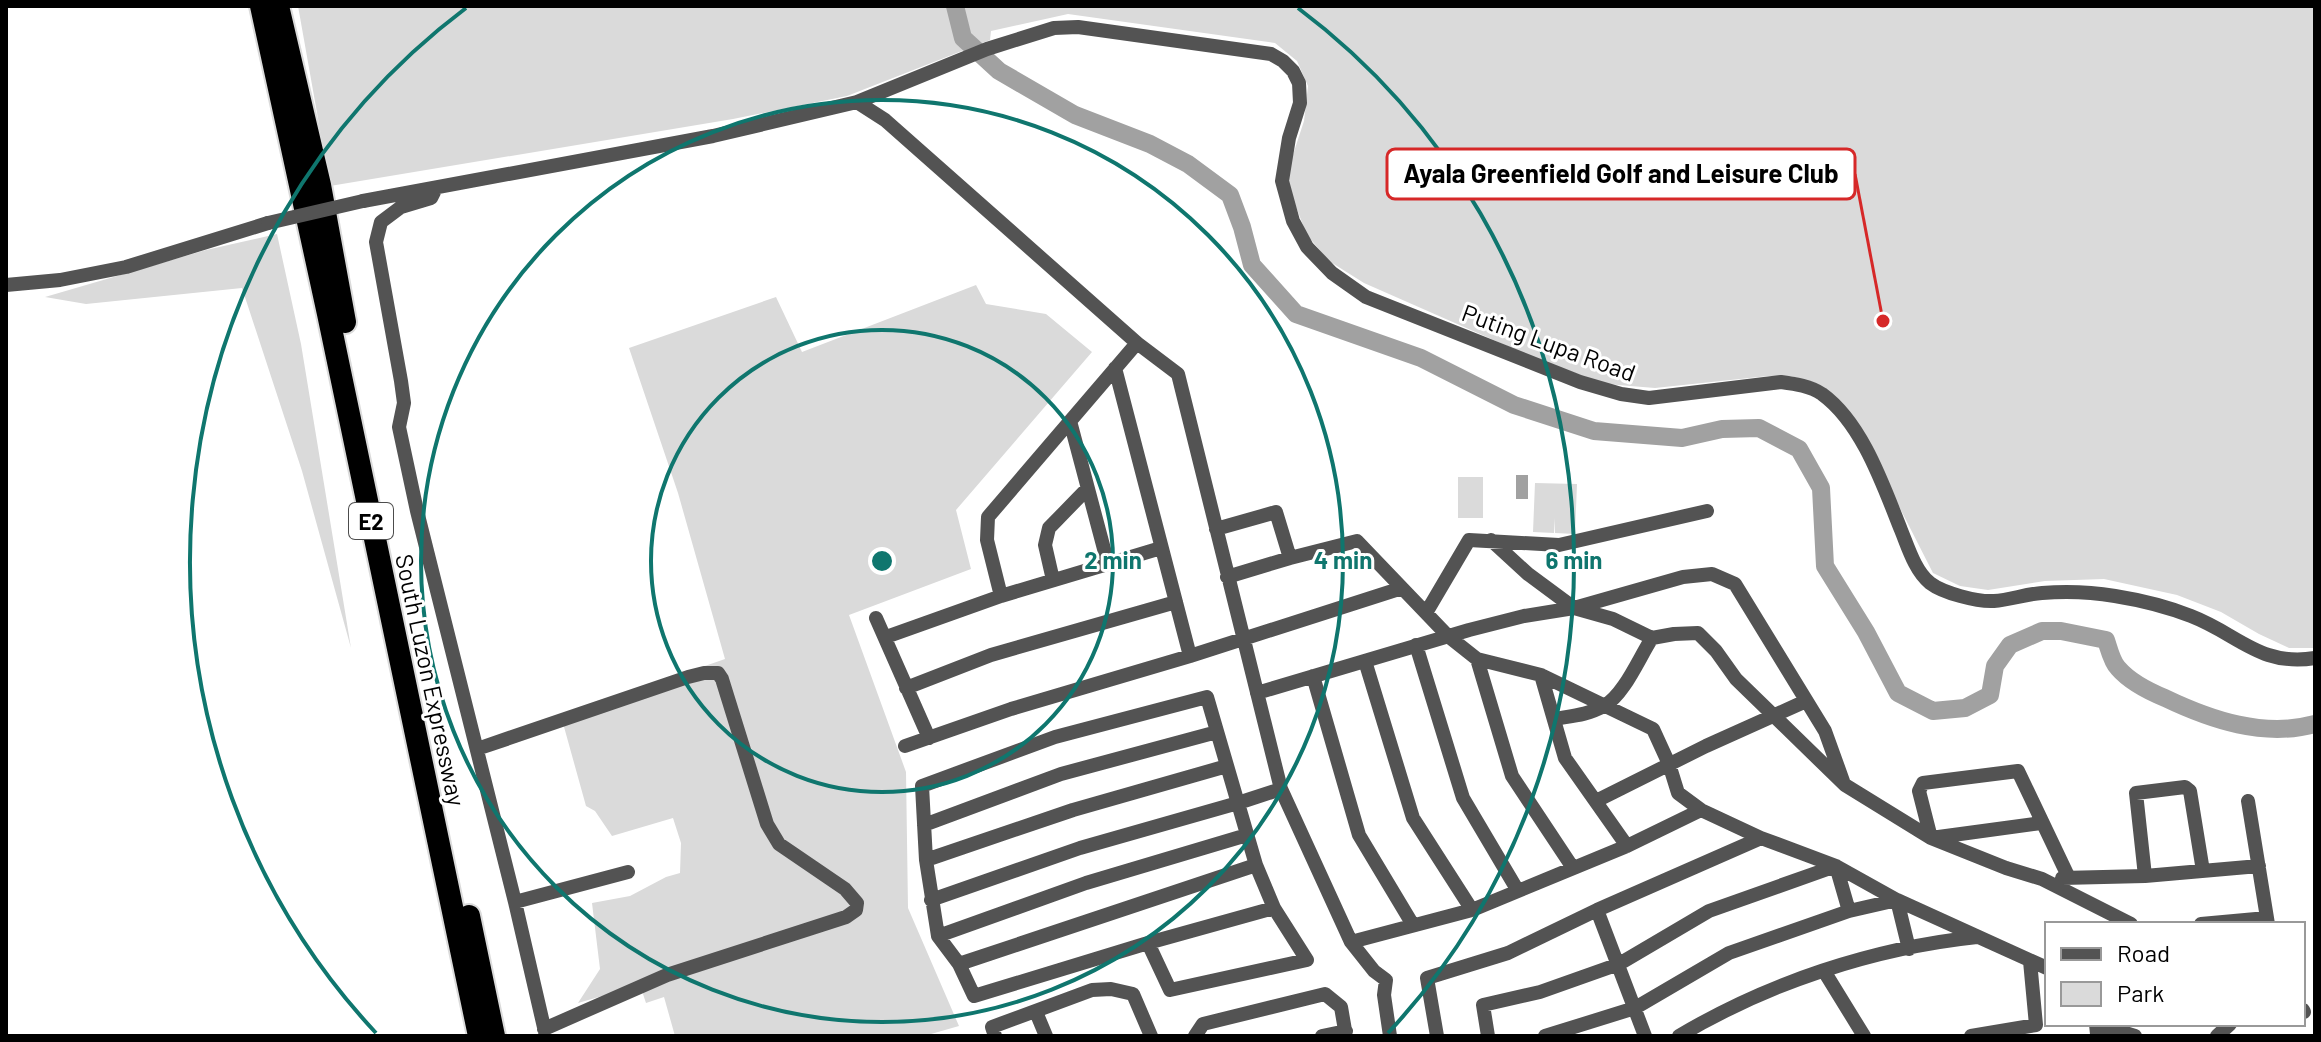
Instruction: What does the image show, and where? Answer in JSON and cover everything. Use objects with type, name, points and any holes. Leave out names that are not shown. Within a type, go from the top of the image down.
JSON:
[{"type":"highway","name":"South Luzon Expressway","points":[[261,6],[479,1036]]},
{"type":"highway","name":"South Luzon Expressway","points":[[278,6],[320,185],[396,574],[494,1036]]},
{"type":"street","name":"Puting Lupa Road","points":[[857,102],[963,58],[1054,28],[1078,27],[1271,54],[1293,71],[1299,83],[1300,103],[1289,138],[1282,181],[1293,221],[1307,247],[1332,273],[1366,297],[1580,382],[1621,394],[1649,398],[1781,382],[1802,385],[1820,393],[1839,410],[1859,438],[1881,479],[1914,561],[1930,582],[1957,596],[1993,601],[2057,592],[2116,596],[2192,616],[2258,653],[2286,660],[2315,658]]},
{"type":"street","points":[[6,285],[60,280],[126,267],[268,223],[363,201],[713,136],[857,102],[885,120],[1137,343],[1178,374],[1281,789],[1351,942],[1374,971],[1386,980],[1384,995],[1390,1036]]},
{"type":"street","points":[[437,189],[431,198],[401,207],[381,222],[376,242],[404,403],[399,427],[545,1032],[667,975],[846,917],[856,910],[857,903],[845,889],[779,844],[773,836],[718,673],[688,677],[477,749]]},
{"type":"street","points":[[1001,596],[987,540],[988,517],[1137,343]]},
{"type":"street","points":[[1115,368],[1190,656]]},
{"type":"street","points":[[1070,421],[1108,564]]},
{"type":"street","points":[[1053,580],[1045,545],[1049,528],[1087,489]]},
{"type":"street","points":[[1426,613],[1469,540],[1559,545],[1707,511]]},
{"type":"street","points":[[1216,529],[1276,512],[1290,558]]},
{"type":"street","points":[[1491,540],[1528,574],[1574,608],[1613,619],[1652,638],[1698,633],[1716,651],[1736,679],[1845,785],[1931,838],[2042,879],[2116,920]]},
{"type":"street","points":[[1227,577],[1357,541],[1448,636],[1477,659],[1541,675],[1653,729],[1678,793],[1701,810],[1761,838],[1836,866],[1897,900],[2045,967]]},
{"type":"street","points":[[886,637],[1001,596],[1161,548]]},
{"type":"street","points":[[1257,693],[1524,616],[1574,608],[1683,577],[1712,574],[1735,584],[1825,731],[1845,785]]},
{"type":"street","points":[[905,746],[1011,709],[1402,588]]},
{"type":"street","points":[[906,688],[991,655],[1176,602]]},
{"type":"street","points":[[876,618],[929,738]]},
{"type":"street","points":[[1554,719],[1606,706],[1622,690],[1652,638]]},
{"type":"street","points":[[1416,645],[1463,798],[1518,891]]},
{"type":"street","points":[[1477,659],[1512,776],[1573,868]]},
{"type":"street","points":[[1365,661],[1413,818],[1472,910]]},
{"type":"street","points":[[1541,675],[1565,758],[1627,846]]},
{"type":"street","points":[[1313,676],[1359,835],[1413,925]]},
{"type":"street","points":[[1148,943],[1170,990],[1307,960],[1274,908],[1256,865],[1207,697],[1055,737],[922,786],[926,860],[938,936],[959,964],[974,996],[1148,943],[1274,908]]},
{"type":"street","points":[[1596,801],[1806,701]]},
{"type":"street","points":[[924,825],[1061,774],[1217,732]]},
{"type":"street","points":[[926,860],[1073,810],[1227,766]]},
{"type":"street","points":[[1931,838],[1919,791],[1921,784],[2018,771],[2069,878]]},
{"type":"street","points":[[2145,876],[2136,793],[2185,787],[2190,789],[2203,871]]},
{"type":"street","points":[[931,900],[1080,848],[1281,789]]},
{"type":"street","points":[[2246,922],[2268,921],[2248,801]]},
{"type":"street","points":[[1351,942],[1472,910],[1627,846],[1701,810]]},
{"type":"street","points":[[1931,838],[2041,823]]},
{"type":"street","points":[[938,936],[1086,883],[1247,835]]},
{"type":"street","points":[[1437,1036],[1427,978],[1508,953],[1761,838]]},
{"type":"street","points":[[959,964],[1256,865]]},
{"type":"street","points":[[1836,866],[1849,911]]},
{"type":"street","points":[[1488,1036],[1483,1005],[1540,992],[1619,964],[1709,911],[1836,866]]},
{"type":"street","points":[[2042,879],[2145,876],[2259,866]]},
{"type":"street","points":[[515,902],[628,872]]},
{"type":"street","points":[[1545,1036],[1635,1008],[1729,953],[1849,911],[1897,900]]},
{"type":"street","points":[[1897,900],[1909,949]]},
{"type":"street","points":[[1597,910],[1645,1036]]},
{"type":"street","points":[[1679,1036],[1714,1015],[1824,971],[1877,954],[1977,937]]},
{"type":"street","points":[[1971,1036],[2036,1025],[2030,961]]},
{"type":"street","points":[[1824,971],[1864,1036]]},
{"type":"street","points":[[995,1036],[992,1027],[1092,990],[1111,989],[1133,994],[1151,1036]]},
{"type":"street","points":[[1195,1036],[1203,1024],[1325,994],[1341,1007],[1346,1034],[1322,1036]]},
{"type":"street","points":[[1036,1012],[1046,1036]]},
{"type":"street","points":[[2096,1026],[2097,1034],[2122,1032],[2135,1036]]},
{"type":"green space","points":[[298,6],[2315,6],[2315,648],[2289,648],[2221,612],[2177,595],[2104,579],[2045,581],[1988,590],[1960,586],[1933,573],[1854,418],[1818,384],[1791,376],[1768,376],[1655,388],[1606,384],[1539,360],[1364,283],[1329,261],[1307,235],[1285,179],[1304,121],[1308,86],[1297,61],[1275,43],[1068,14],[991,31],[990,40],[847,96],[733,119],[330,186]]},
{"type":"green space","points":[[277,234],[301,344],[351,648],[302,471],[242,288],[86,304],[45,297],[206,250]]},
{"type":"green space","points":[[976,285],[986,304],[1046,314],[1092,352],[956,510],[971,569],[849,615],[906,772],[908,908],[959,1026],[924,1036],[675,1036],[664,997],[646,1003],[640,985],[578,1003],[600,969],[592,903],[630,896],[680,873],[681,843],[673,818],[612,836],[595,811],[586,806],[561,716],[725,659],[678,493],[629,348],[776,297],[802,352]]},
{"type":"green space","points":[[1458,477],[1483,477],[1483,518],[1458,518]]},
{"type":"green space","points":[[1535,483],[1577,484],[1575,534],[1555,533],[1555,518],[1554,533],[1533,532]]},
{"type":"shaded area","points":[[1516,475],[1528,475],[1528,499],[1516,499]]},
{"type":"waterway","points":[[955,6],[963,38],[999,71],[1075,115],[1150,144],[1188,164],[1230,195],[1252,265],[1296,314],[1421,358],[1514,405],[1594,431],[1682,438],[1722,429],[1759,428],[1799,449],[1821,488],[1825,566],[1866,632],[1898,693],[1933,711],[1965,708],[1990,695],[1995,666],[2010,645],[2042,631],[2061,631],[2106,640],[2114,662],[2128,678],[2152,692],[2219,720],[2277,729],[2315,724]]},
{"type":"place","name":"Ayala Greenfield Golf and Leisure Club","points":[[1883,321]]}]
